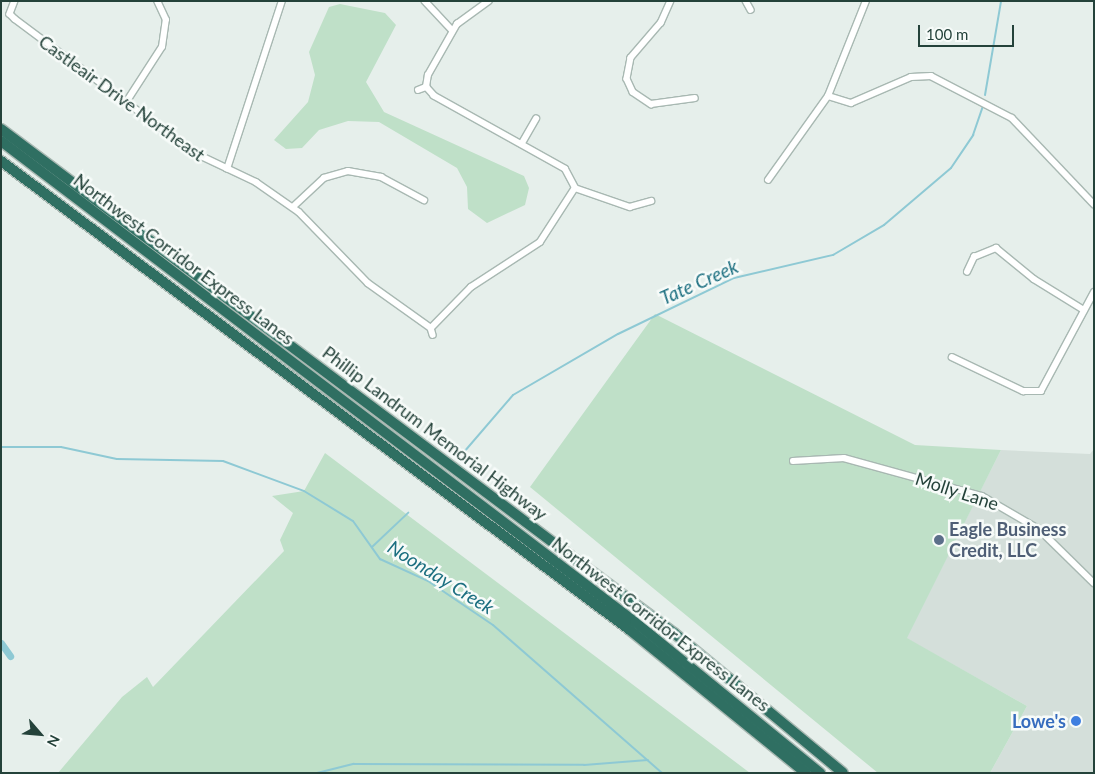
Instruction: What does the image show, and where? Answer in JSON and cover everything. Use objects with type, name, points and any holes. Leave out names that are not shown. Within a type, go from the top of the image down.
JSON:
[{"type":"highway","name":"Phillip Landrum Memorial Highway","points":[[1,129],[674,633],[842,773]]},
{"type":"highway","name":"Northwest Corridor Express Lanes","points":[[1,141],[635,622],[820,773]]},
{"type":"highway","points":[[1,157],[54,200]]},
{"type":"highway","points":[[1,161],[630,630],[806,773]]},
{"type":"street","name":"Castleair Drive Northeast","points":[[15,1],[7,15],[127,101],[195,153],[256,182],[292,207],[361,277],[422,324],[432,328]]},
{"type":"street","points":[[127,101],[162,47],[166,20],[157,1]]},
{"type":"street","points":[[226,169],[282,1]]},
{"type":"street","points":[[425,1],[452,30]]},
{"type":"street","points":[[418,90],[426,87],[452,30],[469,12],[489,1]]},
{"type":"street","points":[[671,1],[661,23],[631,58],[627,79],[633,92],[651,104],[695,98]]},
{"type":"street","points":[[746,1],[751,10]]},
{"type":"street","points":[[768,180],[828,96],[866,1]]},
{"type":"street","points":[[828,96],[851,103],[911,77],[931,76],[1012,118],[1094,204]]},
{"type":"street","points":[[426,87],[434,96],[522,144],[568,172],[575,188],[630,207],[651,201]]},
{"type":"street","points":[[522,144],[536,119]]},
{"type":"street","points":[[292,207],[324,178],[348,171],[381,177],[424,200]]},
{"type":"street","points":[[434,335],[432,328],[466,291],[540,242],[575,188]]},
{"type":"street","points":[[967,272],[974,257],[996,248],[1034,279],[1084,310]]},
{"type":"street","points":[[952,357],[1035,393],[1041,391],[1094,292]]},
{"type":"street","name":"Molly Lane","points":[[793,461],[844,458],[982,496],[1039,529],[1094,583]]},
{"type":"shaded area","points":[[1094,449],[1094,773],[990,773],[1027,706],[906,638],[1001,450],[1090,454]]},
{"type":"green space","points":[[340,4],[385,13],[396,25],[366,82],[384,112],[524,176],[529,188],[525,205],[487,223],[468,209],[467,187],[457,168],[379,122],[348,121],[319,130],[302,148],[286,149],[274,140],[308,102],[315,75],[309,52],[329,7]]},
{"type":"green space","points":[[655,314],[915,445],[1001,450],[907,638],[1027,706],[990,773],[878,773],[530,487]]},
{"type":"green space","points":[[325,453],[750,773],[58,773],[122,697],[147,677],[153,687],[284,551],[280,540],[293,513],[272,496],[304,491]]},
{"type":"waterway","name":"Tate Creek","points":[[985,95],[1001,1]]},
{"type":"waterway","name":"Tate Creek","points":[[464,452],[513,395],[618,334],[734,278],[833,255],[884,225],[951,168],[973,135],[983,106]]},
{"type":"waterway","name":"Noonday Creek","points":[[1,447],[61,447],[117,459],[223,461],[304,491],[353,521],[380,559],[428,581],[493,625],[662,773]]},
{"type":"waterway","name":"Tate Creek","points":[[372,547],[408,513]]},
{"type":"waterway","points":[[1,643],[10,656]]},
{"type":"waterway","points":[[317,773],[354,764],[584,765],[648,760]]},
{"type":"place","name":"Eagle Business Credit, LLC","points":[[939,540]]},
{"type":"place","name":"Lowe's","points":[[1076,721]]}]
